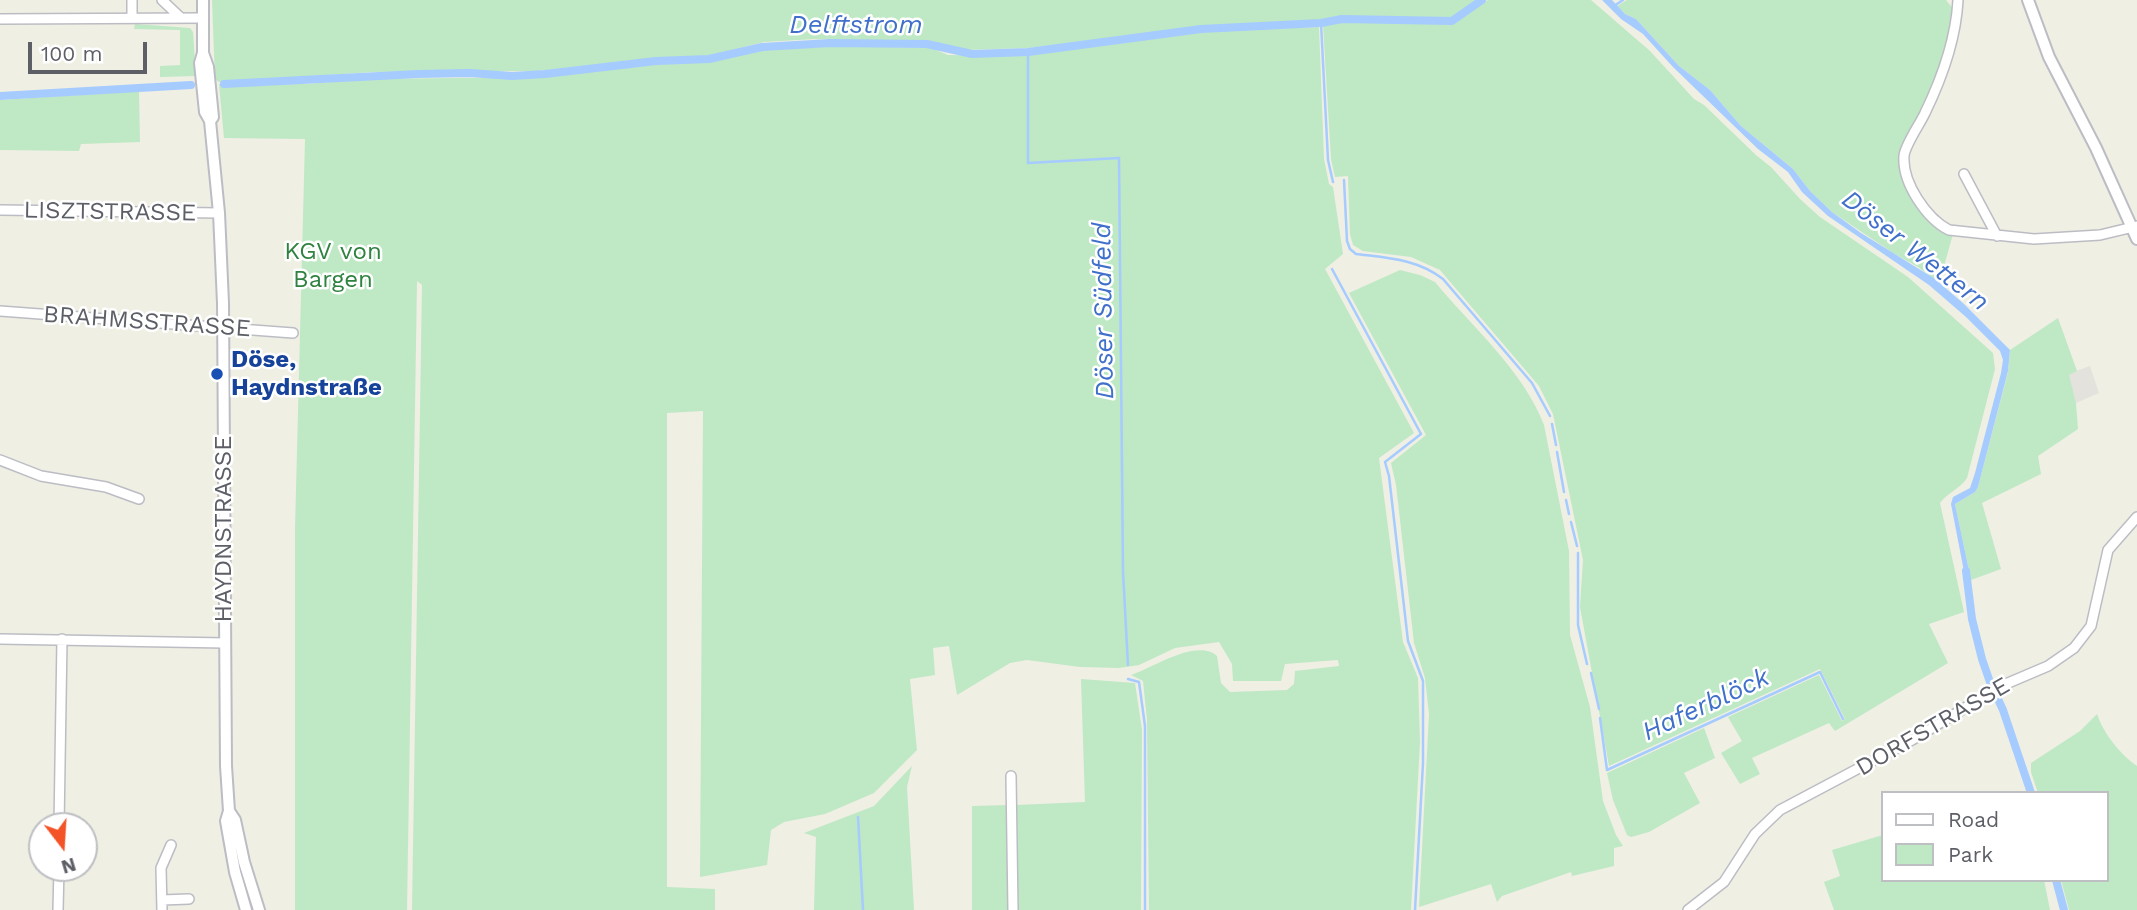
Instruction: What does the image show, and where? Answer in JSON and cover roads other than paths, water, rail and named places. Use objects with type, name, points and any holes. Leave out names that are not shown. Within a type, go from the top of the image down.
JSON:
[{"type":"street","points":[[132,0],[132,17]]},
{"type":"street","points":[[162,0],[181,18]]},
{"type":"street","name":"HAYDNSTRASSE","points":[[203,0],[203,53],[208,67],[213,117],[210,121],[219,213],[223,327],[226,766],[229,811],[226,821],[246,910]]},
{"type":"street","points":[[1958,0],[1948,53],[1926,111],[1904,155],[1908,177],[1918,199],[1937,225],[1950,230],[2034,239],[2100,235],[2134,227]]},
{"type":"street","points":[[2028,0],[2049,57],[2134,227],[2137,240]]},
{"type":"street","points":[[0,19],[202,19]]},
{"type":"street","points":[[1964,174],[1997,236]]},
{"type":"street","name":"LISZTSTRASSE","points":[[0,210],[219,213]]},
{"type":"street","name":"BRAHMSSTRASSE","points":[[0,311],[293,333]]},
{"type":"street","points":[[0,460],[41,476],[106,487],[139,499]]},
{"type":"street","name":"DORFSTRASSE","points":[[1688,910],[1724,882],[1755,834],[1780,810],[1912,740],[2001,686],[2048,666],[2074,648],[2091,626],[2108,550],[2137,517]]},
{"type":"street","points":[[0,639],[225,642]]},
{"type":"street","points":[[59,812],[62,639]]},
{"type":"street","points":[[1011,776],[1013,910]]},
{"type":"street","name":"HAYDNSTRASSE","points":[[229,811],[235,820],[244,862],[259,910]]},
{"type":"street","points":[[171,845],[161,868],[162,905],[189,899]]},
{"type":"street","points":[[58,910],[59,882]]},
{"type":"water","points":[[1602,0],[1612,0],[1625,14],[1636,19],[1679,66],[1710,90],[1741,126],[1793,169],[1810,191],[1832,212],[1935,279],[2010,350],[2008,371],[1978,487],[1975,492],[1955,504],[1971,580],[1966,582],[1951,504],[1953,497],[1970,488],[1975,473],[2001,373],[2003,360],[2000,351],[1929,285],[1828,216],[1802,192],[1788,172],[1758,149],[1673,67],[1643,34],[1621,19]]},
{"type":"waterway","name":"Delftstrom","points":[[224,84],[418,74],[545,74],[656,61],[709,59],[762,47],[830,43],[927,44],[972,54],[1028,52],[1201,29],[1321,23],[1342,19],[1452,21],[1482,0]]},
{"type":"waterway","points":[[1614,6],[1623,0]]},
{"type":"waterway","points":[[1321,23],[1328,160],[1333,182]]},
{"type":"waterway","name":"Döser Südfeld","points":[[1028,52],[1028,163],[1119,158],[1123,572],[1128,665]]},
{"type":"waterway","name":"Delftstrom","points":[[0,96],[191,85]]},
{"type":"waterway","name":"Haferblöck","points":[[1344,180],[1347,241],[1350,249],[1356,254],[1412,263],[1443,279],[1532,383],[1550,416]]},
{"type":"waterway","points":[[1332,269],[1421,434],[1385,462],[1389,476],[1408,641],[1423,681],[1423,763],[1415,910]]},
{"type":"waterway","name":"Haferblöck","points":[[1552,424],[1556,445]]},
{"type":"waterway","name":"Haferblöck","points":[[1557,452],[1564,492]]},
{"type":"waterway","name":"Haferblöck","points":[[1566,500],[1569,514]]},
{"type":"waterway","name":"Haferblöck","points":[[1571,522],[1577,546]]},
{"type":"waterway","name":"Haferblöck","points":[[1578,553],[1578,625],[1587,664]]},
{"type":"waterway","name":"Döser Wettern","points":[[1966,571],[1972,619],[1991,685]]},
{"type":"waterway","name":"Haferblöck","points":[[1600,718],[1607,770],[1820,672],[1843,719]]},
{"type":"waterway","name":"Haferblöck","points":[[1591,673],[1599,709]]},
{"type":"waterway","name":"Döser Südfeld","points":[[1128,679],[1139,682],[1145,726],[1145,910]]},
{"type":"waterway","name":"Döser Wettern","points":[[1997,697],[2030,791]]},
{"type":"waterway","points":[[858,817],[863,910]]},
{"type":"waterway","name":"Döser Wettern","points":[[2057,882],[2064,910]]},
{"type":"place","name":"Döse, Haydnstraße","points":[[217,374]]},
{"type":"park label","name":"KGV von Bargen","points":[[333,266]]}]
